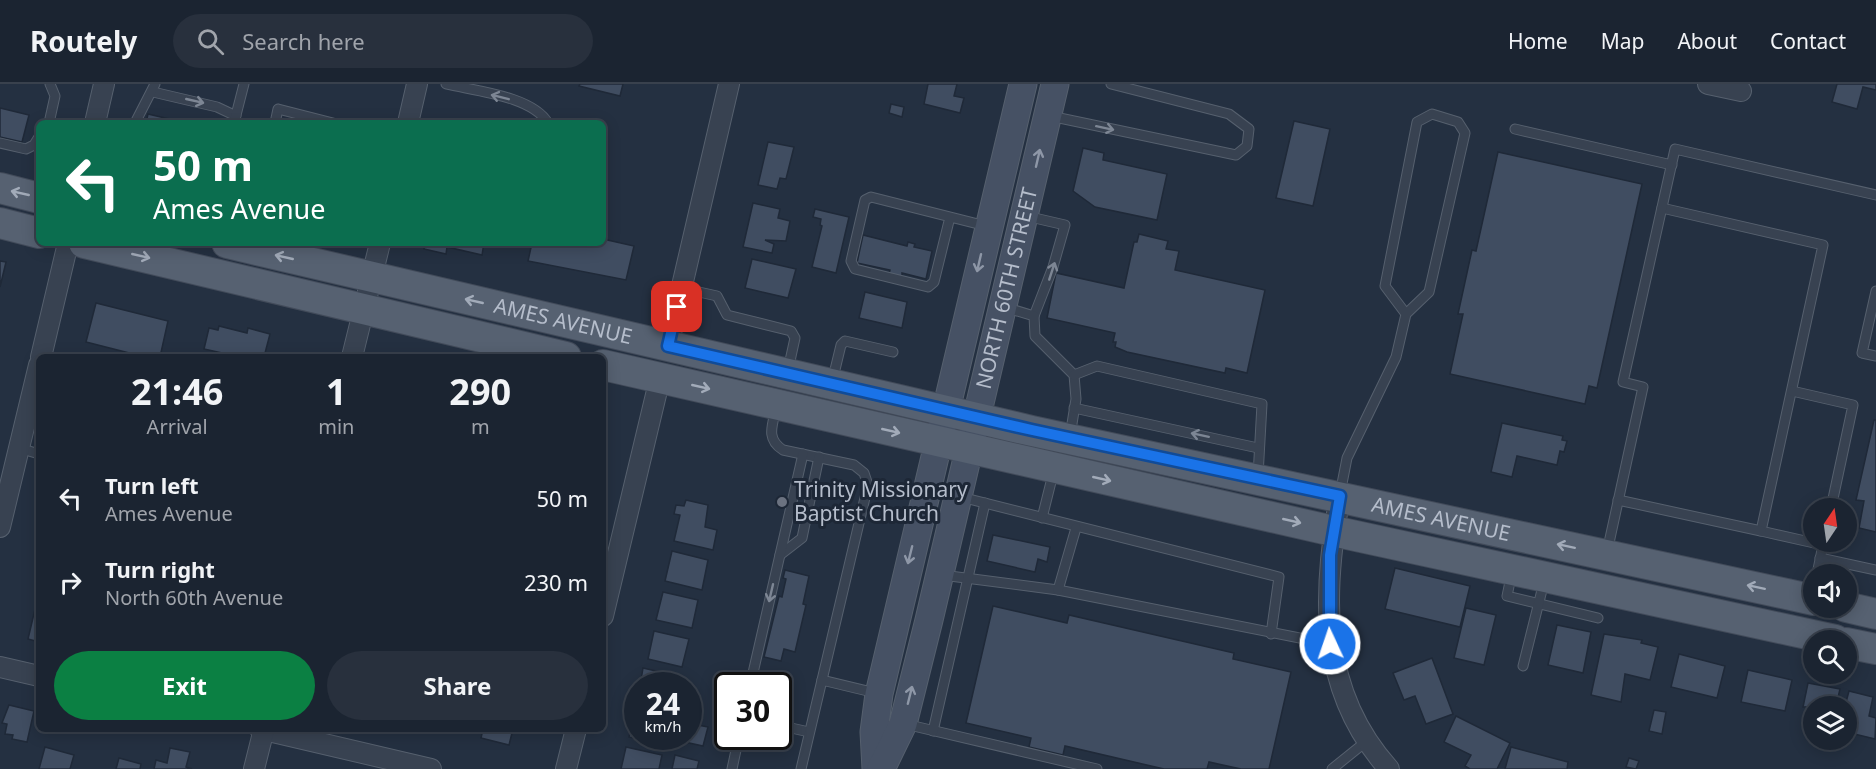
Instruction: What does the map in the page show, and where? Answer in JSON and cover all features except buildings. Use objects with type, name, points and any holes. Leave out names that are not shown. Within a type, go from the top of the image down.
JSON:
[{"type":"main road","name":"NORTH 60TH STREET","points":[[876,769],[874,732],[879,694],[1023,84]]},
{"type":"main road","name":"NORTH 60TH STREET","points":[[881,769],[903,724],[1026,216],[1055,84]]},
{"type":"main road","points":[[0,188],[36,197]]},
{"type":"main road","points":[[0,224],[36,232]]},
{"type":"main road","name":"AMES AVENUE","points":[[97,246],[553,354]]},
{"type":"main road","name":"AMES AVENUE","points":[[239,246],[977,418],[1606,555],[1803,589]]},
{"type":"main road","name":"AMES AVENUE","points":[[606,366],[1512,570],[1541,590],[1803,635]]},
{"type":"main road","points":[[1857,610],[1876,614]]},
{"type":"main road","points":[[1857,646],[1876,650]]},
{"type":"street","points":[[96,120],[104,84]]},
{"type":"street","points":[[409,120],[417,84]]},
{"type":"street","points":[[668,346],[729,84]]},
{"type":"street","points":[[1708,84],[1741,91]]},
{"type":"street","points":[[42,354],[67,246]]},
{"type":"street","points":[[353,354],[379,246]]},
{"type":"street","points":[[0,527],[36,377]]},
{"type":"street","points":[[606,603],[660,378]]},
{"type":"street","points":[[1340,496],[1333,531],[1329,584],[1330,644],[1341,684],[1368,740],[1389,769]]},
{"type":"street","points":[[0,667],[36,675]]},
{"type":"street","points":[[254,769],[262,732]]},
{"type":"street","points":[[276,732],[431,769]]},
{"type":"street","points":[[566,769],[575,732]]},
{"type":"lane","points":[[50,84],[55,96],[50,120]]},
{"type":"lane","points":[[136,120],[154,88],[216,106],[235,119],[244,84]]},
{"type":"lane","points":[[446,84],[525,104],[539,111],[546,120]]},
{"type":"lane","points":[[1048,116],[1236,155],[1247,146],[1248,129],[1229,114],[1111,84]]},
{"type":"lane","points":[[276,120],[278,109],[321,120]]},
{"type":"lane","points":[[1340,496],[1347,458],[1396,357],[1406,314],[1429,292],[1465,132],[1458,122],[1432,114],[1417,122],[1385,286],[1406,314]]},
{"type":"lane","points":[[1515,129],[1672,165]]},
{"type":"lane","points":[[0,143],[26,149],[36,142]]},
{"type":"lane","points":[[1606,555],[1643,387],[1623,382],[1675,149],[1876,195]]},
{"type":"lane","points":[[950,217],[934,282],[928,287],[855,269],[851,261],[865,200],[871,197],[988,226]]},
{"type":"lane","points":[[1662,208],[1823,245],[1761,531]]},
{"type":"lane","points":[[1026,216],[1065,225],[1053,267],[1034,316],[1035,336],[1074,375],[1074,408],[1070,438]]},
{"type":"lane","points":[[681,288],[717,296],[727,315],[791,331],[795,338],[788,374]]},
{"type":"lane","points":[[1876,291],[1862,353],[1876,356]]},
{"type":"lane","points":[[1004,307],[1034,316]]},
{"type":"lane","points":[[832,384],[841,345],[845,341],[893,352]]},
{"type":"lane","points":[[1074,375],[1097,366],[1262,404],[1258,478]]},
{"type":"lane","points":[[1792,392],[1853,405],[1833,498]]},
{"type":"lane","points":[[777,405],[771,436],[774,444],[783,450],[854,465],[864,473],[868,485],[801,769]]},
{"type":"lane","points":[[1074,408],[1258,448]]},
{"type":"lane","points":[[19,448],[36,453]]},
{"type":"lane","points":[[753,672],[803,454]]},
{"type":"lane","points":[[780,555],[802,538],[819,457]]},
{"type":"lane","points":[[1042,518],[1054,468]]},
{"type":"lane","points":[[959,497],[1278,577],[1271,634]]},
{"type":"lane","points":[[1618,500],[1803,539]]},
{"type":"lane","points":[[933,730],[985,503]]},
{"type":"lane","points":[[1058,590],[1076,528]]},
{"type":"lane","points":[[1819,564],[1821,552]]},
{"type":"lane","points":[[1820,558],[1876,570]]},
{"type":"lane","points":[[940,575],[1058,590],[1330,644]]},
{"type":"lane","points":[[1523,666],[1541,590],[1598,618]]},
{"type":"lane","points":[[822,680],[879,694]]},
{"type":"lane","points":[[903,724],[1097,769]]},
{"type":"lane","points":[[792,728],[809,732]]},
{"type":"lane","points":[[1332,769],[1368,740]]},
{"type":"lane","points":[[732,769],[736,750]]},
{"type":"place","name":"Trinity Missionary Baptist Church","points":[[782,502]]},
{"type":"route","points":[[677,307],[668,346],[1032,430],[1340,496],[1330,555],[1328,618],[1330,644]]}]
